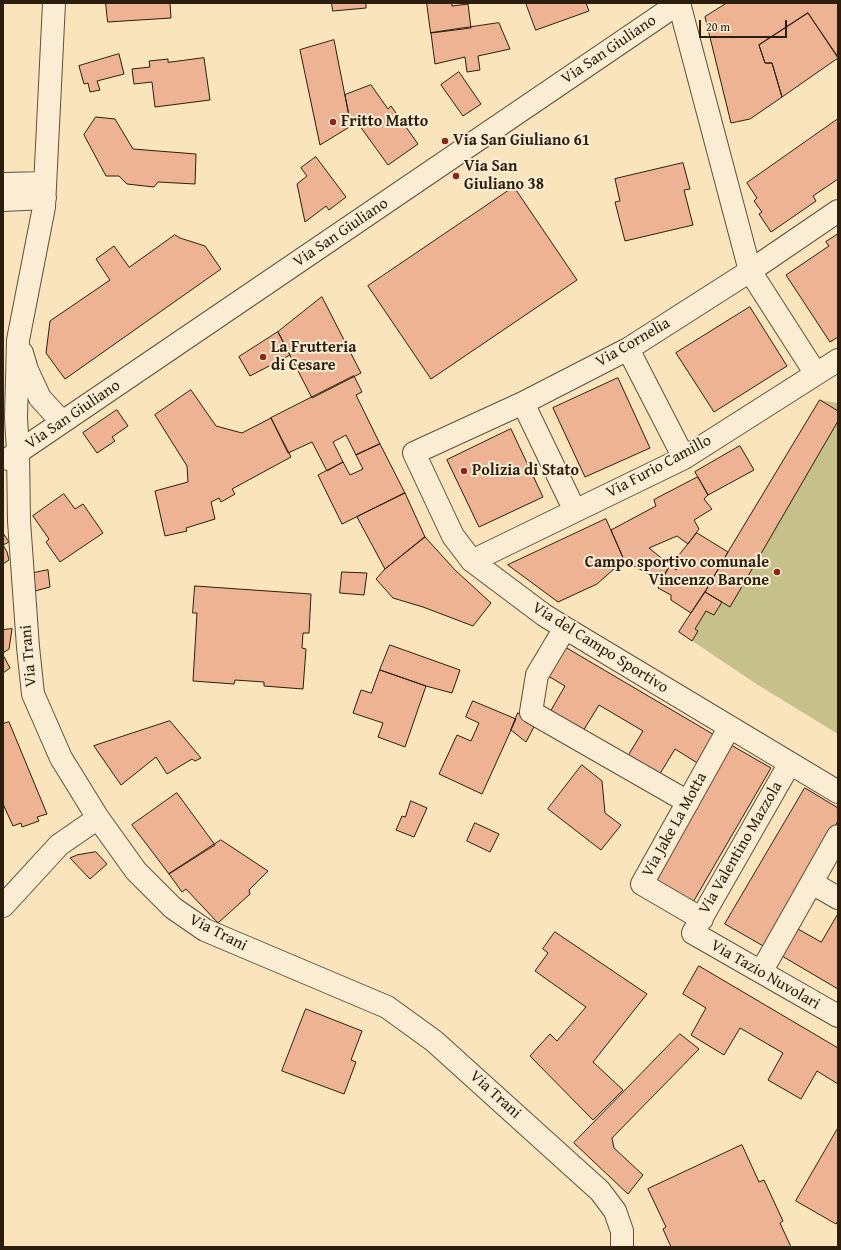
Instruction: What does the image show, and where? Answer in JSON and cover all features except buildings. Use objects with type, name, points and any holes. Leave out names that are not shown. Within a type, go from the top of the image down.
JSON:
[{"type":"street","name":"Via Trani","points":[[54,3],[44,207],[18,340],[16,418],[11,457],[19,520],[32,694],[61,758],[98,818],[136,872],[173,908],[205,930],[387,1008],[434,1041],[600,1191],[615,1210],[622,1231],[622,1247]]},
{"type":"street","points":[[679,3],[750,271],[816,374]]},
{"type":"street","name":"Via San Giuliano","points":[[11,457],[679,3]]},
{"type":"street","points":[[3,184],[45,190]]},
{"type":"street","points":[[3,200],[45,190]]},
{"type":"street","name":"Via Cornelia","points":[[414,453],[524,403],[628,348],[750,271],[838,210]]},
{"type":"street","points":[[18,340],[27,370],[40,398],[62,422]]},
{"type":"street","points":[[628,348],[684,458]]},
{"type":"street","name":"Via Furio Camillo","points":[[472,561],[684,458],[838,360]]},
{"type":"street","points":[[524,403],[575,511]]},
{"type":"street","name":"Via del Campo Sportivo","points":[[414,453],[453,536],[472,561],[544,615],[729,728],[838,792]]},
{"type":"street","points":[[565,628],[537,675],[531,712],[688,802]]},
{"type":"street","name":"Via Jake La Motta","points":[[697,926],[642,884],[729,728]]},
{"type":"street","name":"Via Valentino Mazzola","points":[[697,926],[790,763]]},
{"type":"street","points":[[3,906],[59,845],[98,818]]},
{"type":"street","points":[[761,972],[838,836]]},
{"type":"street","points":[[812,883],[838,898]]},
{"type":"street","name":"Via Tazio Nuvolari","points":[[697,926],[761,972],[838,1016]]},
{"type":"shaded area","name":"Campo sportivo comunale Vincenzo Barone","points":[[820,400],[838,403],[838,734],[758,685],[679,632],[705,592]]},
{"type":"place","name":"Fritto Matto","points":[[333,122]]},
{"type":"place","name":"Via San Giuliano 61","points":[[445,141]]},
{"type":"place","name":"Via San Giuliano 38","points":[[456,176]]},
{"type":"place","name":"La Frutteria di Cesare","points":[[263,357]]},
{"type":"place","name":"Polizia di Stato","points":[[464,471]]},
{"type":"place","name":"Campo sportivo comunale Vincenzo Barone","points":[[777,572]]}]
